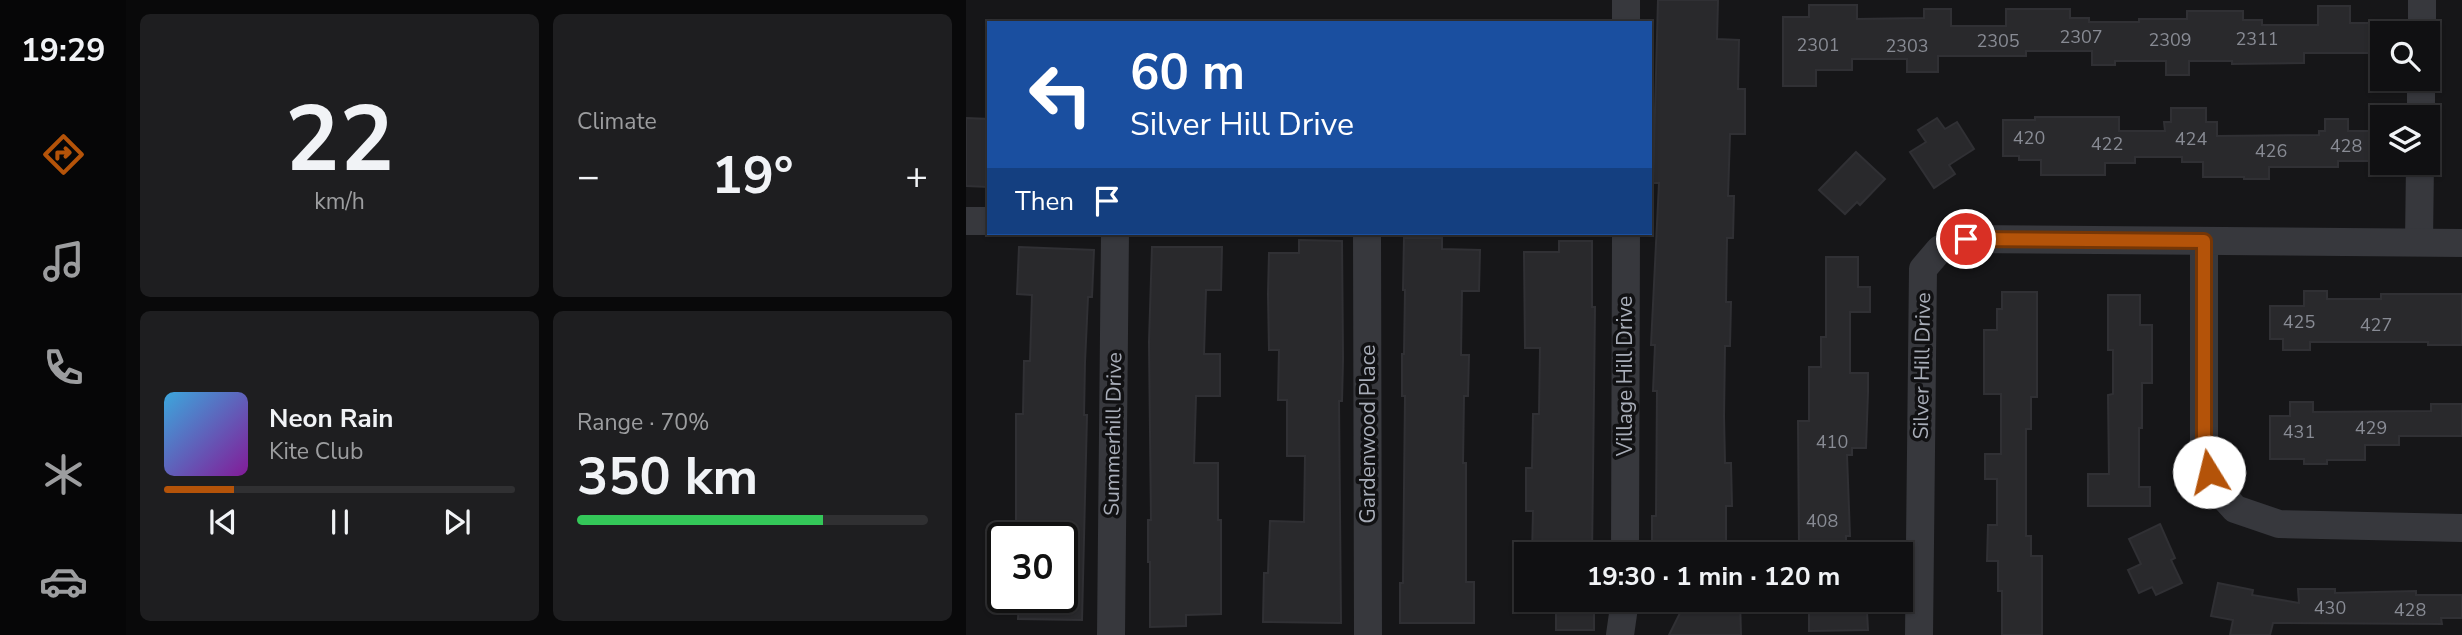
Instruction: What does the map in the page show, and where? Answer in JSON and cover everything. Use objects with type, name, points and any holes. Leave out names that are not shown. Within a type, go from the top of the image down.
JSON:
[{"type":"street","points":[[1626,0],[1626,21]]},
{"type":"street","points":[[2422,0],[2422,21]]},
{"type":"street","points":[[2419,242],[2420,175]]},
{"type":"street","points":[[966,221],[987,221]]},
{"type":"street","name":"Summerhill Drive","points":[[1111,635],[1115,235]]},
{"type":"street","name":"Gardenwood Place","points":[[1367,235],[1368,635]]},
{"type":"street","name":"Village Hill Drive","points":[[1625,542],[1626,235]]},
{"type":"street","name":"Silver Hill Drive","points":[[1919,635],[1923,269],[1940,249],[1966,239],[2462,243]]},
{"type":"street","points":[[2204,241],[2204,457],[2215,487],[2235,509],[2280,524],[2462,528]]},
{"type":"street","points":[[1620,635],[1623,612]]},
{"type":"building","points":[[1658,0],[1718,0],[1717,39],[1739,40],[1738,89],[1745,89],[1745,134],[1730,134],[1728,196],[1734,196],[1733,238],[1727,238],[1726,302],[1731,302],[1730,346],[1725,346],[1724,416],[1725,463],[1731,463],[1732,506],[1726,506],[1726,542],[1652,542],[1652,516],[1656,516],[1657,391],[1653,391],[1655,345],[1651,345],[1659,183],[1653,183]]},
{"type":"building","points":[[1809,5],[1857,5],[1857,19],[1924,18],[1924,9],[1951,9],[1951,26],[2006,26],[2006,9],[2070,9],[2070,18],[2089,18],[2089,22],[2187,19],[2187,11],[2243,11],[2243,20],[2262,20],[2262,25],[2318,25],[2318,6],[2350,6],[2350,23],[2370,23],[2370,53],[2304,53],[2304,63],[2232,64],[2232,61],[2189,61],[2189,75],[2166,75],[2166,61],[2115,61],[2115,65],[2092,65],[2092,51],[2026,51],[2026,56],[1938,56],[1938,72],[1907,72],[1907,59],[1852,59],[1852,70],[1816,70],[1816,86],[1783,86],[1783,17],[1809,17]]},
{"type":"building","points":[[2171,108],[2206,108],[2206,122],[2217,122],[2217,136],[2319,135],[2319,131],[2325,131],[2325,119],[2348,119],[2348,131],[2370,131],[2370,161],[2338,161],[2338,167],[2269,167],[2269,179],[2244,179],[2203,177],[2203,162],[2182,162],[2182,157],[2135,157],[2135,163],[2105,163],[2105,175],[2041,175],[2041,160],[2019,160],[2019,156],[2003,156],[2003,120],[2035,120],[2035,117],[2119,117],[2119,131],[2165,131],[2164,122],[2171,122]]},
{"type":"building","points":[[966,118],[987,119],[987,187],[966,186]]},
{"type":"building","points":[[1937,118],[1945,129],[1957,122],[1974,149],[1949,165],[1955,174],[1934,188],[1910,152],[1926,142],[1918,130]]},
{"type":"building","points":[[1856,152],[1885,179],[1860,205],[1857,202],[1845,214],[1819,190]]},
{"type":"building","points":[[1404,238],[1442,238],[1442,249],[1480,250],[1479,291],[1462,291],[1461,355],[1469,355],[1468,396],[1464,396],[1463,463],[1466,463],[1466,582],[1474,582],[1474,623],[1400,623],[1400,583],[1403,583],[1405,396],[1402,396]]},
{"type":"building","points":[[1299,240],[1342,241],[1343,359],[1342,401],[1339,401],[1341,623],[1263,622],[1264,573],[1268,573],[1270,521],[1304,522],[1305,456],[1287,456],[1287,400],[1278,400],[1279,350],[1269,350],[1268,294],[1269,253],[1299,253]]},
{"type":"building","points":[[1559,241],[1592,241],[1592,307],[1595,307],[1592,542],[1532,542],[1533,511],[1526,511],[1526,468],[1532,468],[1533,414],[1539,414],[1540,348],[1525,348],[1524,252],[1559,252]]},
{"type":"building","points":[[1019,247],[1094,250],[1092,297],[1088,297],[1085,362],[1084,415],[1087,415],[1082,620],[1018,619],[1018,613],[1078,613],[1078,522],[1016,522],[1016,414],[1023,414],[1024,361],[1030,361],[1032,295],[1017,294]]},
{"type":"building","points":[[1152,247],[1222,247],[1221,290],[1206,290],[1204,354],[1220,354],[1220,396],[1196,396],[1194,463],[1218,463],[1221,614],[1186,615],[1186,626],[1150,627],[1148,520],[1151,520],[1149,342]]},
{"type":"building","points":[[1826,257],[1858,257],[1858,287],[1870,287],[1870,312],[1850,312],[1850,373],[1868,373],[1868,392],[1866,448],[1852,448],[1852,455],[1847,455],[1850,536],[1846,536],[1846,542],[1799,542],[1798,421],[1809,421],[1809,367],[1821,367],[1821,337],[1826,337]]},
{"type":"building","points":[[2304,291],[2327,291],[2327,299],[2381,299],[2381,294],[2462,294],[2462,345],[2428,345],[2428,342],[2310,342],[2310,350],[2283,350],[2283,339],[2270,339],[2270,306],[2304,306]]},
{"type":"building","points":[[2002,292],[2037,292],[2037,397],[2031,397],[2031,429],[2026,429],[2026,536],[2031,536],[2031,556],[2042,556],[2042,635],[2002,635],[2002,591],[1998,591],[1998,561],[1987,561],[1988,525],[1997,525],[1997,479],[1985,479],[1985,454],[2001,454],[2001,394],[1984,394],[1984,330],[1997,330],[1997,309],[2002,309]]},
{"type":"building","points":[[2108,295],[2140,295],[2140,325],[2152,325],[2152,383],[2142,383],[2142,428],[2139,428],[2139,487],[2150,487],[2150,506],[2088,506],[2088,474],[2109,474],[2108,395],[2113,394],[2113,350],[2108,350]]},
{"type":"building","points":[[2290,402],[2313,402],[2313,412],[2431,411],[2431,404],[2462,404],[2462,436],[2399,436],[2399,445],[2365,445],[2365,460],[2327,460],[2327,464],[2304,464],[2304,459],[2270,459],[2270,416],[2290,416]]},
{"type":"building","points":[[2160,524],[2175,558],[2171,560],[2182,583],[2156,595],[2152,587],[2139,593],[2128,570],[2141,564],[2129,539]]},
{"type":"building","points":[[2218,583],[2253,590],[2252,595],[2299,603],[2298,589],[2335,589],[2335,593],[2416,591],[2416,595],[2462,595],[2462,618],[2441,618],[2442,624],[2273,623],[2270,635],[2230,635],[2233,620],[2211,616]]},
{"type":"building","points":[[1556,612],[1594,612],[1594,630],[1556,630]]},
{"type":"building","points":[[1680,612],[1740,612],[1741,635],[1669,635]]},
{"type":"building","points":[[1809,612],[1867,612],[1868,630],[1809,631]]},
{"type":"route","points":[[1966,239],[2204,241],[2204,457],[2209,472]]}]
